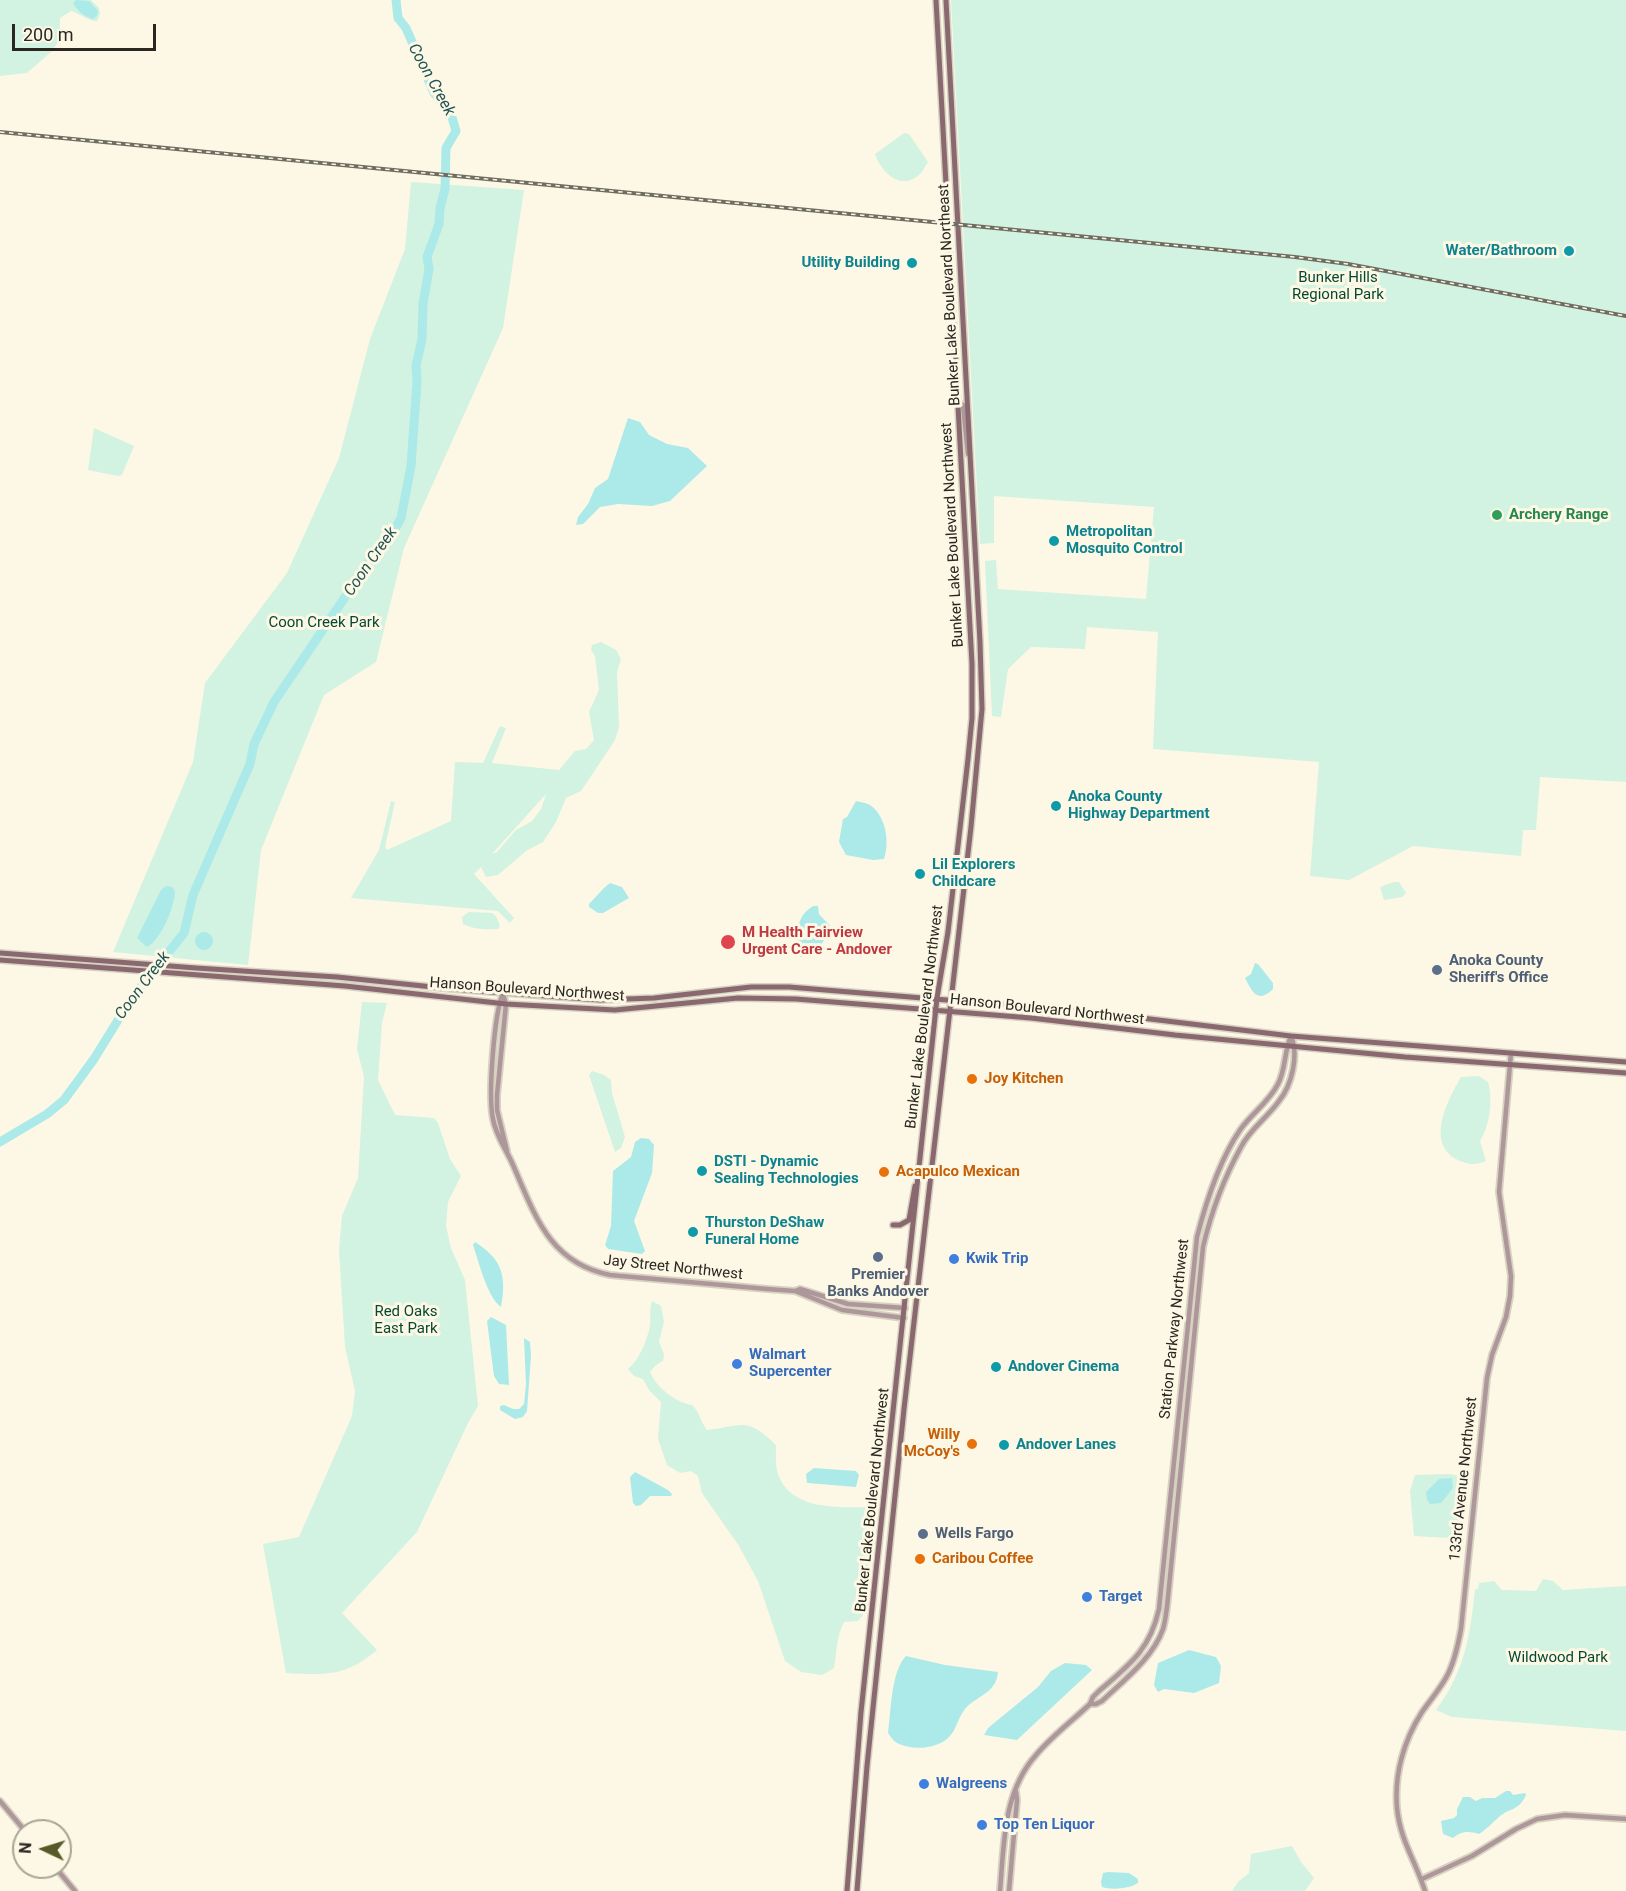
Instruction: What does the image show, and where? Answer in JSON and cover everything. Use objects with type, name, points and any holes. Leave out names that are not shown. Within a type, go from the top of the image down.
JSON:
[{"type":"main road","name":"Bunker Lake Boulevard Northwest","points":[[847,1891],[861,1712],[937,998],[948,932],[972,718],[972,664],[936,0]]},
{"type":"main road","name":"Bunker Lake Boulevard Northeast","points":[[946,0],[980,642],[982,709],[980,732]]},
{"type":"main road","name":"Bunker Lake Boulevard Northwest","points":[[857,1891],[885,1583],[949,1012],[968,863],[980,732]]},
{"type":"main road","name":"Hanson Boulevard Northwest","points":[[0,953],[337,977],[503,993],[621,1000],[771,986],[1092,1012],[1291,1036],[1626,1062]]},
{"type":"main road","name":"Hanson Boulevard Northwest","points":[[0,960],[345,986],[506,1004],[615,1010],[757,997],[1043,1019],[1295,1047],[1626,1073]]},
{"type":"main road","points":[[892,1225],[904,1223],[910,1217],[913,1194],[920,1173]]},
{"type":"street","points":[[958,401],[963,405],[972,480]]},
{"type":"street","name":"Jay Street Northwest","points":[[503,993],[498,1010],[491,1106],[493,1123],[535,1215],[545,1233],[567,1257],[588,1269],[610,1275],[795,1291],[842,1310],[904,1318]]},
{"type":"street","name":"Jay Street Northwest","points":[[503,993],[506,1004],[497,1110],[507,1151]]},
{"type":"street","points":[[1291,1036],[1295,1047]]},
{"type":"street","name":"Station Parkway Northwest","points":[[1000,1891],[1007,1817],[1011,1800],[1025,1770],[1036,1755],[1124,1669],[1149,1641],[1155,1626],[1197,1237],[1204,1211],[1234,1140],[1278,1085],[1291,1036]]},
{"type":"street","name":"Station Parkway Northwest","points":[[1090,1704],[1102,1701],[1146,1658],[1164,1628],[1203,1247],[1208,1225],[1242,1145],[1284,1093],[1293,1067],[1295,1047]]},
{"type":"street","name":"133rd Avenue Northwest","points":[[1425,1891],[1401,1831],[1397,1808],[1398,1778],[1408,1736],[1449,1671],[1461,1629],[1486,1378],[1506,1317],[1510,1296],[1511,1276],[1499,1192],[1511,1053]]},
{"type":"street","name":"Jay Street Northwest","points":[[795,1291],[800,1289],[848,1304],[905,1308]]},
{"type":"street","points":[[1160,1596],[1168,1597]]},
{"type":"street","name":"Station Parkway Northwest","points":[[1009,1891],[1016,1792]]},
{"type":"street","points":[[1,1803],[15,1819]]},
{"type":"street","points":[[1422,1879],[1472,1857],[1516,1829],[1537,1819],[1565,1815],[1626,1819]]},
{"type":"street","points":[[65,1879],[75,1891]]},
{"type":"green space","points":[[0,0],[91,0],[99,8],[100,14],[97,21],[93,21],[71,11],[60,18],[59,41],[51,52],[27,73],[0,76]]},
{"type":"green space","name":"Bunker Hills Regional Park","points":[[951,0],[1626,0],[1626,782],[1540,777],[1536,830],[1523,830],[1521,856],[1413,846],[1349,880],[1310,876],[1319,762],[1153,749],[1158,632],[1087,627],[1085,649],[1031,647],[1008,669],[1001,717],[992,716],[985,561],[996,560],[998,589],[1146,599],[1154,507],[994,496],[994,543],[980,544]]},
{"type":"green space","points":[[904,133],[909,134],[928,162],[920,174],[906,181],[893,178],[887,173],[875,154]]},
{"type":"green space","name":"Coon Creek Park","points":[[411,182],[524,190],[503,328],[404,548],[376,662],[324,695],[261,850],[248,965],[113,952],[193,762],[205,683],[287,573],[339,458],[370,339],[405,249]]},
{"type":"green space","points":[[94,428],[134,446],[122,475],[88,470]]},
{"type":"green space","points":[[601,642],[616,650],[621,659],[617,672],[619,727],[615,740],[581,791],[566,798],[556,822],[543,842],[526,851],[498,875],[486,877],[481,867],[474,874],[514,918],[510,923],[498,911],[351,898],[379,850],[391,801],[395,802],[385,847],[387,850],[451,821],[455,762],[483,763],[500,726],[506,728],[492,763],[559,770],[575,751],[586,749],[594,740],[589,712],[599,690],[592,645]],"holes":[[[546,794],[541,809],[532,821],[516,830],[497,852],[492,854]]]},
{"type":"green space","points":[[1399,882],[1406,893],[1402,897],[1384,900],[1380,887]]},
{"type":"green space","points":[[469,912],[492,913],[496,916],[500,926],[498,929],[485,929],[463,924],[462,917]]},
{"type":"green space","name":"Red Oaks East Park","points":[[362,1002],[387,1003],[382,1023],[378,1080],[395,1115],[434,1118],[438,1123],[450,1159],[461,1176],[448,1202],[446,1226],[451,1248],[465,1280],[478,1406],[417,1532],[342,1613],[377,1650],[366,1659],[345,1670],[324,1674],[286,1673],[263,1544],[299,1537],[352,1416],[355,1391],[345,1347],[339,1250],[342,1216],[358,1178],[364,1077],[357,1049]]},
{"type":"green space","points":[[592,1071],[611,1080],[612,1093],[625,1137],[621,1148],[615,1152],[589,1075]]},
{"type":"green space","points":[[1479,1076],[1488,1082],[1490,1096],[1490,1112],[1480,1141],[1486,1161],[1469,1164],[1448,1153],[1443,1144],[1442,1122],[1450,1098],[1461,1077]]},
{"type":"green space","points":[[652,1301],[661,1306],[664,1322],[659,1342],[664,1354],[663,1361],[650,1372],[662,1389],[673,1398],[692,1405],[707,1430],[744,1425],[766,1436],[776,1445],[778,1474],[794,1495],[819,1505],[874,1507],[863,1615],[858,1621],[844,1622],[838,1639],[834,1668],[822,1675],[801,1672],[785,1661],[758,1581],[739,1546],[702,1493],[698,1476],[691,1471],[680,1473],[667,1465],[658,1439],[661,1402],[649,1390],[643,1379],[634,1376],[628,1369],[636,1361],[645,1343],[650,1325]]},
{"type":"green space","points":[[1415,1475],[1460,1476],[1465,1483],[1463,1527],[1449,1538],[1414,1536],[1410,1491]]},
{"type":"green space","name":"Wildwood Park","points":[[1543,1579],[1553,1581],[1563,1590],[1626,1586],[1626,1731],[1452,1717],[1436,1710],[1446,1696],[1460,1667],[1468,1638],[1475,1589],[1478,1589],[1479,1583],[1494,1581],[1502,1590],[1536,1591]]},
{"type":"green space","points":[[1292,1846],[1314,1878],[1305,1891],[1232,1891],[1238,1882],[1249,1873],[1251,1854]]},
{"type":"water","points":[[76,0],[89,1],[98,11],[97,16],[93,19],[87,17],[73,3]]},
{"type":"water","points":[[628,418],[640,422],[649,435],[667,444],[688,448],[707,466],[670,501],[652,506],[618,504],[600,507],[583,524],[576,525],[578,517],[588,504],[595,488],[608,479]]},
{"type":"water","points":[[856,801],[870,805],[883,822],[887,845],[884,859],[873,860],[846,855],[839,842],[843,819],[847,817]]},
{"type":"water","points":[[610,883],[622,887],[629,898],[603,913],[598,913],[589,907],[589,904]]},
{"type":"water","points":[[166,886],[172,887],[175,891],[173,905],[162,930],[147,947],[137,938],[161,890]]},
{"type":"water","points":[[813,906],[818,906],[819,914],[832,928],[813,957],[801,957],[797,954],[798,927],[803,915]]},
{"type":"water","points":[[204,932],[210,935],[213,941],[210,947],[204,950],[198,947],[195,941],[198,935]]},
{"type":"water","points":[[1255,963],[1273,983],[1273,989],[1263,996],[1253,992],[1245,978],[1251,974]]},
{"type":"water","points":[[641,1138],[649,1139],[654,1145],[652,1173],[634,1221],[645,1251],[642,1254],[608,1249],[605,1245],[611,1226],[613,1171],[631,1157],[635,1142]]},
{"type":"water","points":[[475,1242],[491,1255],[500,1269],[503,1277],[501,1307],[484,1279],[473,1245]]},
{"type":"water","points":[[491,1317],[506,1325],[509,1385],[499,1384],[494,1376],[487,1321]]},
{"type":"water","points":[[524,1338],[530,1342],[531,1355],[527,1411],[523,1417],[515,1419],[500,1410],[500,1406],[519,1409],[524,1404],[526,1384]]},
{"type":"water","points":[[814,1468],[856,1471],[859,1475],[856,1487],[807,1483],[806,1474]]},
{"type":"water","points":[[635,1472],[668,1490],[671,1496],[650,1496],[641,1505],[636,1506],[633,1503],[630,1477]]},
{"type":"water","points":[[1452,1478],[1453,1488],[1441,1503],[1430,1504],[1426,1492],[1439,1479]]},
{"type":"water","points":[[1189,1650],[1216,1657],[1221,1666],[1219,1683],[1194,1693],[1164,1689],[1158,1692],[1154,1685],[1158,1663]]},
{"type":"water","points":[[906,1656],[945,1665],[998,1672],[994,1685],[965,1709],[952,1734],[938,1744],[924,1748],[903,1746],[892,1739],[888,1733],[897,1671]]},
{"type":"water","points":[[1065,1663],[1086,1665],[1092,1670],[1017,1740],[984,1735],[988,1728],[1038,1687],[1051,1671]]},
{"type":"water","points":[[1510,1791],[1513,1795],[1525,1793],[1526,1795],[1517,1807],[1503,1814],[1479,1834],[1465,1832],[1453,1838],[1443,1834],[1441,1821],[1457,1815],[1457,1809],[1463,1797],[1470,1797],[1476,1801],[1482,1798],[1495,1798]]},
{"type":"water","points":[[1103,1873],[1129,1873],[1138,1879],[1138,1883],[1130,1887],[1102,1887]]},
{"type":"waterway","name":"Coon Creek","points":[[0,1142],[47,1114],[64,1100],[94,1059],[131,999],[184,933],[193,895],[250,764],[254,744],[274,702],[401,518],[411,466],[416,366],[422,339],[423,304],[429,269],[427,257],[439,224],[445,189],[446,148],[456,131],[451,114],[434,93],[406,28],[398,18],[396,0]]},
{"type":"railway","points":[[0,132],[1295,257],[1348,264],[1626,316]]},
{"type":"place","name":"Water/Bathroom","points":[[1569,251]]},
{"type":"place","name":"Utility Building","points":[[912,263]]},
{"type":"place","name":"Archery Range","points":[[1497,515]]},
{"type":"place","name":"Metropolitan Mosquito Control","points":[[1054,541]]},
{"type":"place","name":"Anoka County Highway Department","points":[[1056,806]]},
{"type":"place","name":"Lil Explorers Childcare","points":[[920,874]]},
{"type":"place","name":"M Health Fairview Urgent Care - Andover","points":[[728,942]]},
{"type":"place","name":"Anoka County Sheriff's Office","points":[[1437,970]]},
{"type":"place","name":"Joy Kitchen","points":[[972,1079]]},
{"type":"place","name":"DSTI - Dynamic Sealing Technologies","points":[[702,1171]]},
{"type":"place","name":"Acapulco Mexican","points":[[884,1172]]},
{"type":"place","name":"Thurston DeShaw Funeral Home","points":[[693,1232]]},
{"type":"place","name":"Premier Banks Andover","points":[[878,1257]]},
{"type":"place","name":"Kwik Trip","points":[[954,1259]]},
{"type":"place","name":"Walmart Supercenter","points":[[737,1364]]},
{"type":"place","name":"Andover Cinema","points":[[996,1367]]},
{"type":"place","name":"Willy McCoy's","points":[[972,1444]]},
{"type":"place","name":"Andover Lanes","points":[[1004,1445]]},
{"type":"place","name":"Wells Fargo","points":[[923,1534]]},
{"type":"place","name":"Caribou Coffee","points":[[920,1559]]},
{"type":"place","name":"Target","points":[[1087,1597]]},
{"type":"place","name":"Walgreens","points":[[924,1784]]},
{"type":"place","name":"Top Ten Liquor","points":[[982,1825]]}]
